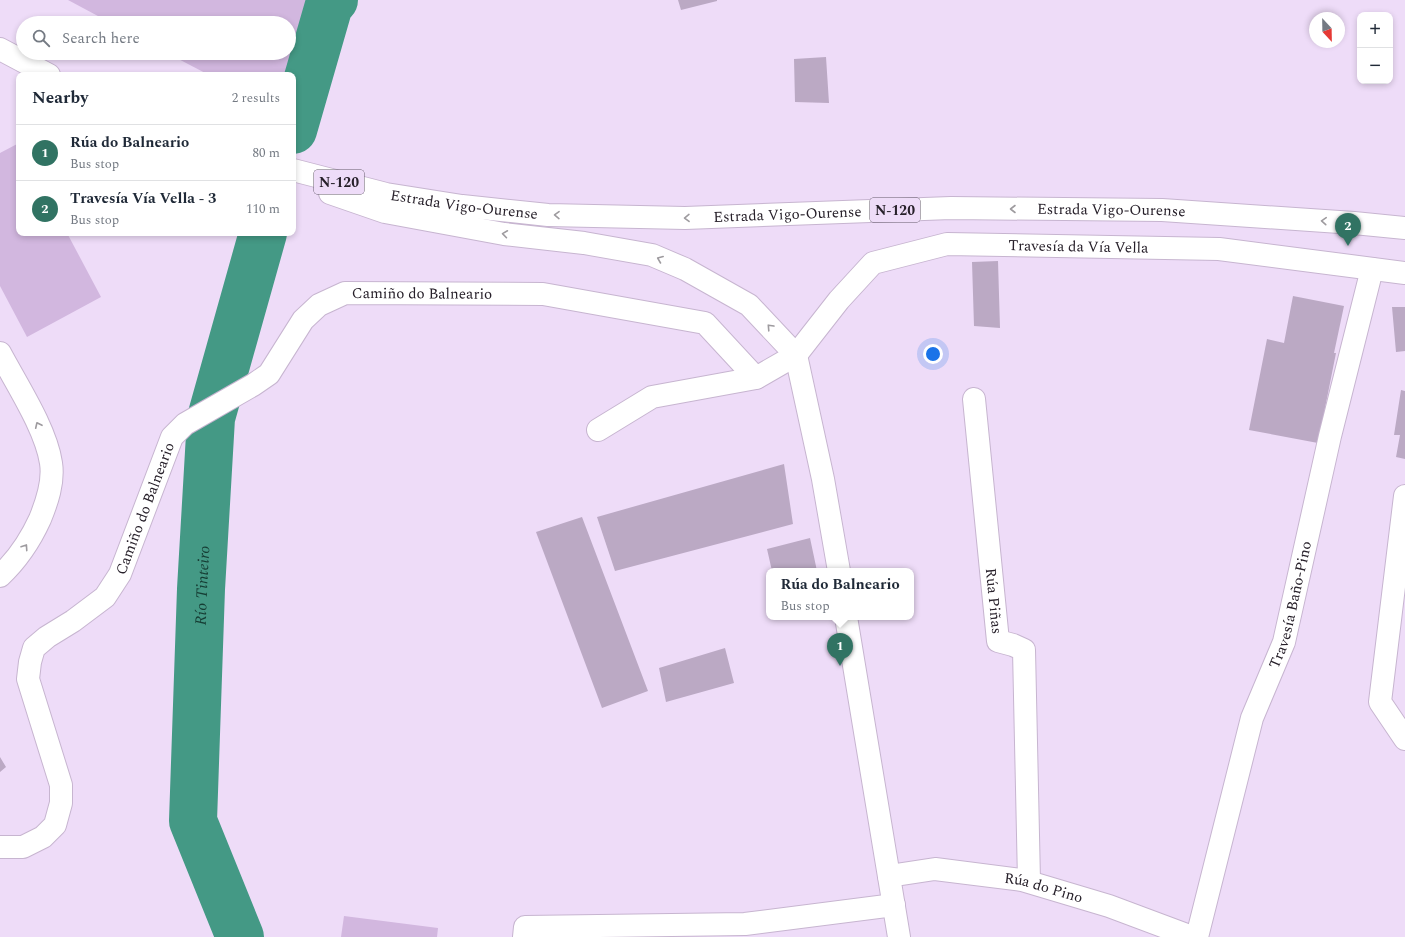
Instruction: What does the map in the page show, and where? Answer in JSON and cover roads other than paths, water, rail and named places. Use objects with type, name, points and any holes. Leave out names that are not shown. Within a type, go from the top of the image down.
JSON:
[{"type":"main road","points":[[0,49],[16,57]]},
{"type":"main road","points":[[21,60],[43,72]]},
{"type":"main road","name":"Estrada Vigo-Ourense","points":[[296,171],[386,203],[462,206],[548,215],[685,218],[951,208],[1162,210],[1354,223],[1405,228]]},
{"type":"main road","points":[[296,180],[322,191],[386,203],[504,234],[584,243],[652,256],[685,268],[749,305],[796,355],[823,479],[838,568]]},
{"type":"main road","name":"Travesía da Vía Vella","points":[[796,355],[839,300],[873,263],[947,244],[1219,248],[1405,274]]},
{"type":"main road","name":"Travesía Baño-Pino","points":[[1197,937],[1252,718],[1284,642],[1330,436],[1372,269]]},
{"type":"main road","name":"Camiño do Balneario","points":[[0,847],[23,847],[43,838],[55,825],[61,803],[61,785],[28,679],[30,662],[34,648],[46,637],[73,621],[105,597],[120,574],[172,437],[184,424],[269,374],[303,320],[319,305],[345,293],[543,294],[705,323],[756,378]]},
{"type":"main road","points":[[0,353],[38,424],[47,445],[52,464],[51,484],[46,505],[32,536],[17,559],[0,576]]},
{"type":"main road","points":[[598,430],[652,397],[756,378],[796,355]]},
{"type":"main road","name":"Rúa Piñas","points":[[974,399],[998,641],[1024,650],[1029,881]]},
{"type":"main road","points":[[1405,496],[1380,702],[1405,739]]},
{"type":"main road","points":[[846,620],[899,937]]},
{"type":"main road","name":"Rúa do Pino","points":[[889,876],[935,869],[1029,881],[1109,906],[1192,937]]},
{"type":"main road","points":[[524,937],[525,927],[745,924],[894,905]]},
{"type":"waterway","name":"Río Tinteiro","points":[[296,120],[329,5],[334,0]]},
{"type":"waterway","name":"Río Tinteiro","points":[[240,937],[193,821],[201,589],[211,418],[262,236]]},
{"type":"place","name":"Travesía Vía Vella - 3","points":[[1348,246]]},
{"type":"place","name":"Rúa do Balneario","points":[[840,666]]}]
